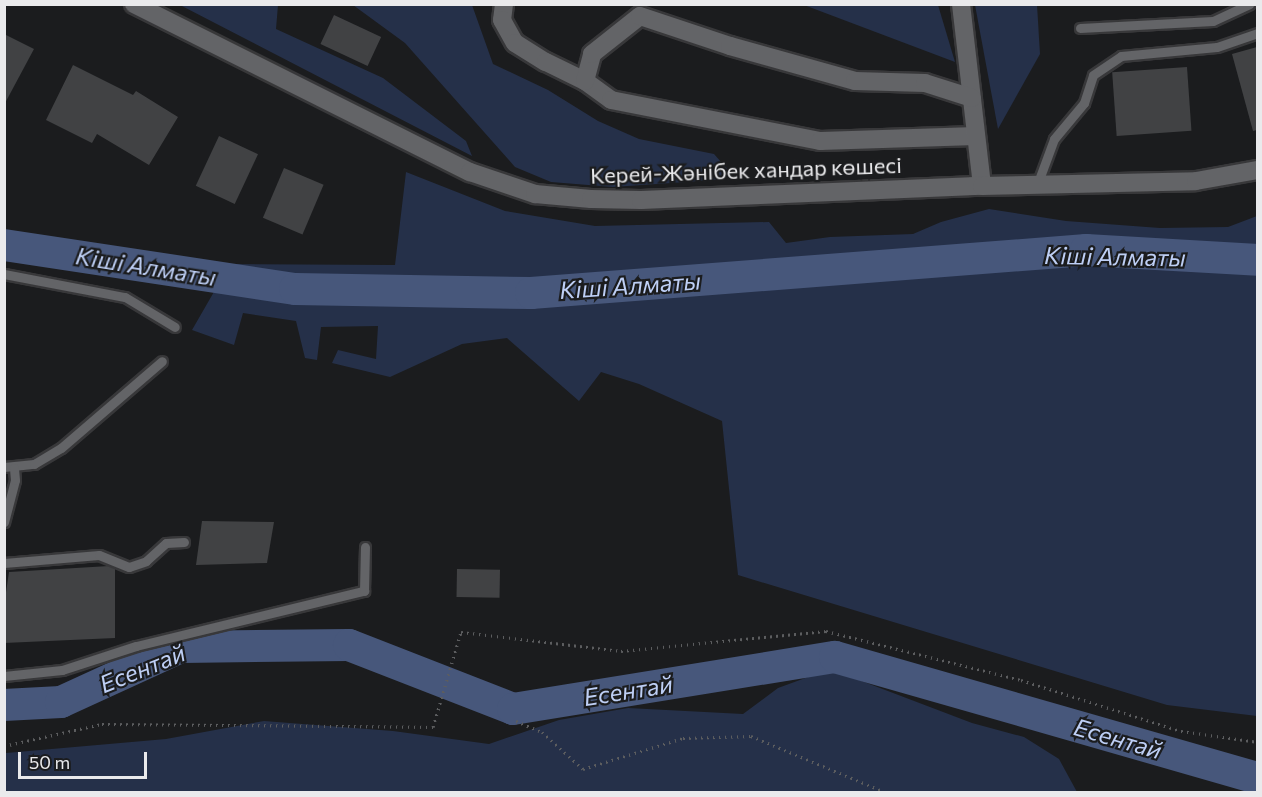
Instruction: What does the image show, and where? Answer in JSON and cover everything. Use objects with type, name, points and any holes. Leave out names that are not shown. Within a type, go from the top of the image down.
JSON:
[{"type":"main road","name":"Керей-Жәнібек хандар көшесі","points":[[134,4],[470,172],[535,194],[591,200],[641,200],[982,186],[1196,181],[1257,170]]},
{"type":"main road","points":[[504,4],[502,20],[515,43],[585,81],[610,100],[820,141],[976,136]]},
{"type":"main road","points":[[962,4],[982,186]]},
{"type":"main road","points":[[585,81],[592,54],[640,16],[729,46],[855,81],[925,83],[972,98]]},
{"type":"lane","points":[[1080,28],[1213,21],[1249,4]]},
{"type":"lane","points":[[1037,185],[1054,139],[1084,103],[1093,75],[1121,56],[1217,47],[1257,33]]},
{"type":"lane","points":[[4,274],[124,297],[175,327]]},
{"type":"lane","points":[[4,522],[15,480],[9,468],[34,464],[61,448],[162,361]]},
{"type":"lane","points":[[4,563],[99,555],[129,567],[146,561],[166,543],[184,542]]},
{"type":"lane","points":[[4,676],[63,670],[136,646],[364,591],[365,547]]},
{"type":"path","points":[[4,746],[102,724],[433,727],[461,632],[621,651],[826,631],[1021,680],[1181,731],[1257,742]]},
{"type":"path","points":[[516,721],[542,732],[583,769],[683,738],[751,736],[885,792]]},
{"type":"shaded area","points":[[180,5],[278,5],[276,29],[383,78],[466,141],[472,156]]},
{"type":"shaded area","points":[[353,5],[472,5],[493,64],[548,90],[598,121],[639,139],[714,154],[730,172],[715,180],[613,187],[551,182],[515,167],[405,43]]},
{"type":"shaded area","points":[[804,5],[938,5],[955,62]]},
{"type":"shaded area","points":[[975,5],[1037,5],[1040,54],[998,129]]},
{"type":"shaded area","points":[[406,172],[505,211],[595,226],[769,222],[786,243],[830,237],[913,234],[941,222],[989,209],[1066,221],[1160,228],[1228,227],[1257,216],[1257,716],[1167,705],[738,575],[722,421],[639,384],[601,372],[579,401],[507,338],[462,344],[390,377],[332,363],[338,350],[376,359],[378,326],[321,327],[317,360],[305,358],[296,321],[243,313],[234,345],[192,330],[230,264],[395,265]]},
{"type":"shaded area","points":[[830,669],[972,723],[1024,737],[1059,759],[1077,792],[5,792],[6,753],[166,739],[264,721],[393,731],[489,744],[559,720],[628,708],[743,714],[778,688]]},
{"type":"building","points":[[334,15],[381,37],[368,66],[320,44]]},
{"type":"building","points":[[4,34],[34,49],[4,105]]},
{"type":"building","points":[[1257,47],[1257,130],[1253,131],[1232,54]]},
{"type":"building","points":[[73,65],[133,95],[136,91],[178,117],[149,165],[97,134],[92,143],[46,120]]},
{"type":"building","points":[[1187,67],[1191,131],[1117,136],[1112,72]]},
{"type":"building","points":[[219,136],[258,154],[235,204],[196,186]]},
{"type":"building","points":[[284,168],[324,185],[302,235],[263,218]]},
{"type":"building","points":[[202,521],[274,522],[267,563],[196,565]]},
{"type":"building","points":[[109,566],[115,568],[115,638],[4,643],[4,606],[9,572]]},
{"type":"building","points":[[457,569],[500,570],[500,598],[457,597]]},
{"type":"waterway","name":"Кіші Алматы","points":[[4,245],[295,289],[531,293],[1086,250],[1258,260]]},
{"type":"waterway","name":"Есентай","points":[[4,705],[61,702],[181,647],[349,645],[513,709],[835,657],[1258,778]]}]
